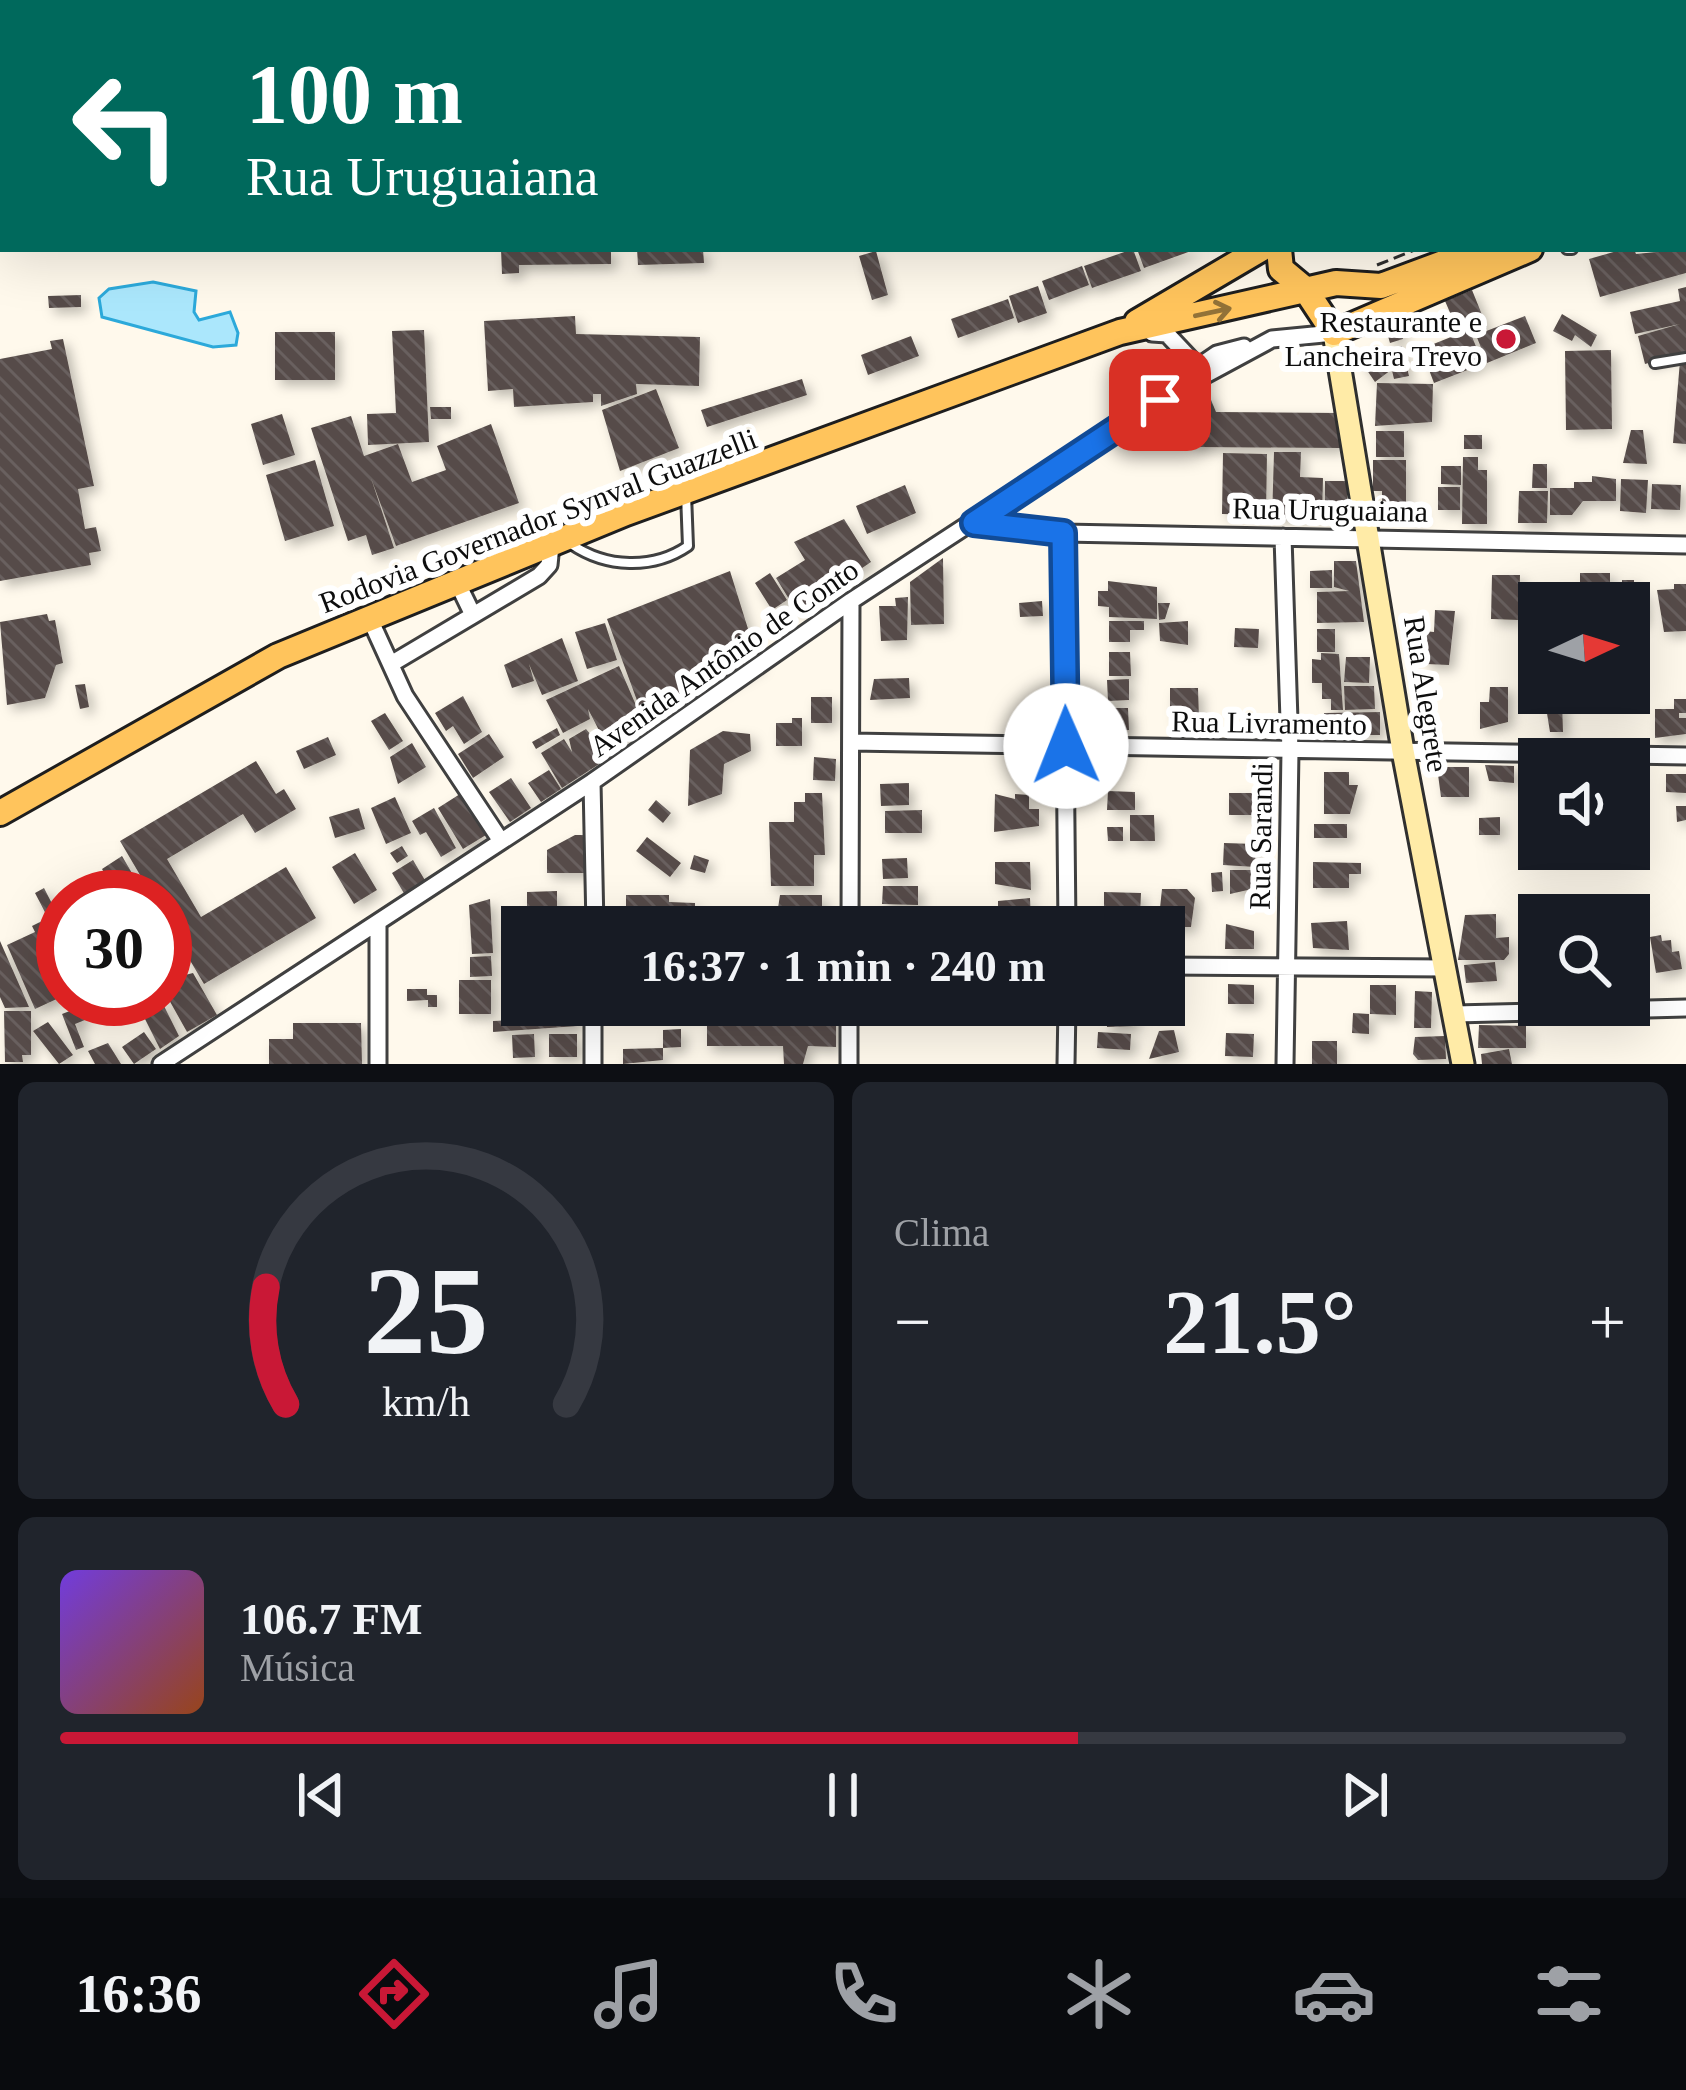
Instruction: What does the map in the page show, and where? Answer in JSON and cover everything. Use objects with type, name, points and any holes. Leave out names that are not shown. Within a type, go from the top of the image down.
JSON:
[{"type":"main road","name":"Rodovia Governador Synval Guazzelli","points":[[1120,332],[1256,252]]},
{"type":"main road","points":[[1279,252],[1282,268],[1305,289],[1334,333],[1523,252]]},
{"type":"main road","name":"Rodovia Governador Synval Guazzelli","points":[[0,813],[278,656],[686,493],[1120,332],[1336,283],[1381,286],[1473,252]]},
{"type":"street","points":[[1120,332],[1167,334],[1198,367]]},
{"type":"street","name":"Avenida Antônio de Conto","points":[[161,1064],[378,925],[851,601],[1160,400],[1272,339],[1334,333]]},
{"type":"street","name":"Rua Alegrete","points":[[1334,333],[1372,537],[1403,752],[1463,1064]]},
{"type":"street","points":[[1160,400],[1217,354],[1272,339]]},
{"type":"street","name":"Rua Uruguaiana","points":[[974,523],[1063,533],[1686,544]]},
{"type":"street","points":[[1063,533],[1067,906]]},
{"type":"street","name":"Rua Sarandi","points":[[1283,537],[1290,751],[1285,1064]]},
{"type":"street","points":[[391,664],[545,571],[558,543]]},
{"type":"street","points":[[457,582],[472,615]]},
{"type":"street","points":[[850,906],[851,601]]},
{"type":"street","points":[[369,617],[405,696],[501,841]]},
{"type":"street","name":"Rua Livramento","points":[[851,742],[1686,756]]},
{"type":"street","points":[[592,782],[595,906]]},
{"type":"street","points":[[378,925],[378,1064]]},
{"type":"street","points":[[1185,966],[1445,968]]},
{"type":"street","points":[[1455,1014],[1686,1009]]},
{"type":"street","points":[[592,1064],[593,1026]]},
{"type":"street","points":[[849,1026],[849,1064]]},
{"type":"street","points":[[1066,1026],[1066,1064]]},
{"type":"lane","points":[[1655,363],[1686,358]]},
{"type":"lane","points":[[558,543],[619,562],[671,557],[688,546],[686,493]]},
{"type":"water","points":[[153,282],[196,291],[194,312],[199,320],[230,312],[238,333],[236,345],[213,347],[102,317],[99,298],[109,289]]},
{"type":"building","points":[[501,252],[611,252],[611,264],[519,265],[519,273],[502,274]]},
{"type":"building","points":[[637,252],[703,252],[704,263],[638,265]]},
{"type":"building","points":[[876,252],[888,295],[872,300],[859,256]]},
{"type":"building","points":[[1134,252],[1141,271],[1092,288],[1084,266]]},
{"type":"building","points":[[1138,252],[1188,252],[1144,268]]},
{"type":"building","points":[[1614,252],[1686,252],[1686,273],[1600,297],[1589,259]]},
{"type":"building","points":[[1082,266],[1089,285],[1049,300],[1042,281]]},
{"type":"building","points":[[1038,286],[1047,313],[1018,323],[1009,296]]},
{"type":"building","points":[[1686,287],[1686,353],[1645,364],[1638,336],[1680,324],[1635,334],[1630,312],[1680,301],[1678,289]]},
{"type":"building","points":[[1472,290],[1487,327],[1471,334],[1483,364],[1434,383],[1421,349],[1471,329],[1458,331],[1445,301]]},
{"type":"building","points":[[81,295],[81,307],[49,308],[48,296]]},
{"type":"building","points":[[1008,299],[1014,318],[958,338],[951,319]]},
{"type":"building","points":[[1562,314],[1597,335],[1591,347],[1575,335],[1572,341],[1553,331]]},
{"type":"building","points":[[575,316],[576,334],[700,337],[699,386],[636,384],[637,394],[601,406],[601,394],[593,394],[593,402],[514,407],[513,389],[488,391],[484,321]]},
{"type":"building","name":"Restaurante e Lancheira Trevo","points":[[1525,316],[1536,343],[1487,363],[1476,335]]},
{"type":"building","points":[[1398,322],[1403,339],[1390,343],[1385,326]]},
{"type":"building","points":[[424,330],[429,442],[368,445],[367,414],[396,413],[392,331]]},
{"type":"building","points":[[275,332],[335,332],[335,380],[275,380]]},
{"type":"building","points":[[911,336],[919,356],[868,375],[861,355]]},
{"type":"building","points":[[63,339],[94,486],[78,489],[85,529],[96,527],[101,551],[89,553],[91,565],[0,581],[0,359],[52,349],[50,341]]},
{"type":"building","points":[[1374,346],[1391,370],[1375,382],[1358,357]]},
{"type":"building","points":[[1402,346],[1409,376],[1394,379],[1387,350]]},
{"type":"building","points":[[1611,350],[1612,429],[1566,430],[1565,351]]},
{"type":"building","points":[[1680,361],[1686,361],[1686,444],[1673,443]]},
{"type":"building","points":[[802,379],[807,395],[707,427],[701,410]]},
{"type":"building","points":[[1377,383],[1433,384],[1432,422],[1375,426]]},
{"type":"building","points":[[656,389],[679,448],[620,471],[602,410]]},
{"type":"building","points":[[1209,395],[1216,412],[1340,413],[1340,448],[1193,447],[1179,407]]},
{"type":"building","points":[[430,407],[451,407],[451,419],[431,419]]},
{"type":"building","points":[[282,414],[295,455],[263,465],[251,424]]},
{"type":"building","points":[[351,416],[364,456],[398,444],[412,482],[446,470],[437,446],[491,424],[519,503],[396,546],[371,478],[394,548],[372,555],[366,535],[348,541],[311,428]]},
{"type":"building","points":[[1631,430],[1643,430],[1647,464],[1623,463]]},
{"type":"building","points":[[1376,431],[1404,431],[1404,457],[1376,457]]},
{"type":"building","points":[[1464,435],[1482,435],[1482,449],[1464,449]]},
{"type":"building","points":[[1274,452],[1301,452],[1300,477],[1323,478],[1322,517],[1272,518]]},
{"type":"building","points":[[1223,453],[1267,454],[1266,515],[1222,514]]},
{"type":"building","points":[[1463,457],[1478,457],[1478,470],[1487,470],[1487,524],[1462,524]]},
{"type":"building","points":[[315,460],[334,526],[285,541],[266,475]]},
{"type":"building","points":[[1373,460],[1406,460],[1406,510],[1382,510],[1382,491],[1373,491]]},
{"type":"building","points":[[1533,464],[1547,464],[1547,488],[1532,488]]},
{"type":"building","points":[[1441,466],[1461,466],[1461,485],[1441,484]]},
{"type":"building","points":[[1592,476],[1616,479],[1616,501],[1583,501],[1572,515],[1550,515],[1550,488],[1574,488],[1574,482],[1592,482]]},
{"type":"building","points":[[1621,479],[1648,480],[1646,513],[1620,511]]},
{"type":"building","points":[[1325,481],[1347,481],[1347,518],[1325,518]]},
{"type":"building","points":[[1652,484],[1681,485],[1680,510],[1651,509]]},
{"type":"building","points":[[905,485],[916,513],[867,534],[856,506]]},
{"type":"building","points":[[1438,487],[1460,487],[1460,510],[1438,510]]},
{"type":"building","points":[[1519,491],[1548,491],[1547,523],[1518,523]]},
{"type":"building","points":[[1407,506],[1420,506],[1420,520],[1407,520]]},
{"type":"building","points":[[844,519],[871,562],[797,612],[776,578],[805,560],[794,542]]},
{"type":"building","points":[[943,558],[944,624],[911,625],[910,582]]},
{"type":"building","points":[[1334,561],[1356,561],[1364,622],[1317,623],[1317,592],[1349,591],[1334,587]]},
{"type":"building","points":[[1332,570],[1332,588],[1310,588],[1310,571]]},
{"type":"building","points":[[399,571],[412,586],[401,595],[385,577]]},
{"type":"building","points":[[730,571],[759,664],[646,725],[607,619]]},
{"type":"building","points":[[770,573],[787,600],[772,610],[755,583]]},
{"type":"building","points":[[1580,573],[1610,573],[1610,582],[1580,582]]},
{"type":"building","points":[[1492,575],[1520,575],[1518,620],[1491,619]]},
{"type":"building","points":[[1108,581],[1157,587],[1157,619],[1109,617],[1109,607],[1098,606],[1098,591],[1108,591]]},
{"type":"building","points":[[1674,584],[1686,584],[1686,631],[1664,632],[1657,590],[1674,589]]},
{"type":"building","points":[[908,597],[907,640],[881,641],[879,606],[896,606],[895,598]]},
{"type":"building","points":[[1042,601],[1043,616],[1020,617],[1019,603]]},
{"type":"building","points":[[1158,603],[1170,603],[1165,619],[1159,620]]},
{"type":"building","points":[[1435,610],[1455,611],[1449,665],[1426,664],[1423,654],[1424,631],[1434,632]]},
{"type":"building","points":[[47,614],[49,621],[55,620],[63,663],[56,665],[45,698],[7,705],[0,622]]},
{"type":"building","points":[[1109,621],[1144,621],[1144,630],[1130,630],[1130,642],[1109,642]]},
{"type":"building","points":[[1188,621],[1188,645],[1160,641],[1159,623]]},
{"type":"building","points":[[605,623],[617,660],[587,669],[575,632]]},
{"type":"building","points":[[1235,628],[1259,629],[1258,648],[1234,647]]},
{"type":"building","points":[[1317,629],[1335,629],[1335,652],[1317,652]]},
{"type":"building","points":[[562,638],[578,681],[542,695],[529,664],[534,681],[512,688],[504,665]]},
{"type":"building","points":[[1109,652],[1130,652],[1131,676],[1109,676]]},
{"type":"building","points":[[1321,653],[1339,654],[1343,710],[1331,710],[1331,699],[1322,699],[1322,683],[1312,683],[1312,659],[1321,660]]},
{"type":"building","points":[[1346,657],[1370,657],[1369,683],[1344,682]]},
{"type":"building","points":[[619,666],[645,726],[607,746],[588,709],[590,719],[563,733],[546,700]]},
{"type":"building","points":[[909,678],[910,698],[870,700],[874,679]]},
{"type":"building","points":[[1129,679],[1129,700],[1108,701],[1107,680]]},
{"type":"building","points":[[85,684],[89,707],[80,709],[75,685]]},
{"type":"building","points":[[1344,686],[1374,686],[1375,709],[1345,710]]},
{"type":"building","points":[[1490,687],[1508,687],[1508,722],[1480,729],[1480,702],[1489,702]]},
{"type":"building","points":[[1170,688],[1198,688],[1199,719],[1170,719]]},
{"type":"building","points":[[463,696],[482,732],[464,744],[453,726],[446,731],[435,713]]},
{"type":"building","points":[[811,697],[832,697],[832,723],[811,723]]},
{"type":"building","points":[[1674,699],[1686,699],[1686,713],[1679,713],[1679,718],[1686,718],[1686,734],[1655,738],[1655,709],[1674,709]]},
{"type":"building","points":[[1108,708],[1128,708],[1129,730],[1109,731]]},
{"type":"building","points":[[1380,712],[1380,735],[1346,735],[1346,728],[1325,728],[1324,713]]},
{"type":"building","points":[[385,713],[403,741],[389,750],[371,721]]},
{"type":"building","points":[[1547,714],[1562,714],[1563,732],[1550,732]]},
{"type":"building","points":[[792,718],[802,718],[802,746],[776,746],[776,723],[792,723]]},
{"type":"building","points":[[557,728],[560,735],[536,749],[532,742]]},
{"type":"building","points":[[586,729],[610,757],[562,788],[541,753],[564,739],[572,752],[569,739]]},
{"type":"building","points":[[723,731],[750,734],[751,751],[724,764],[722,794],[688,806],[690,750]]},
{"type":"building","points":[[489,734],[504,757],[473,778],[458,754]]},
{"type":"building","points":[[328,737],[336,755],[304,769],[296,751]]},
{"type":"building","points":[[412,743],[426,767],[398,784],[390,757]]},
{"type":"building","points":[[814,757],[836,759],[835,781],[813,780]]},
{"type":"building","points":[[256,761],[276,794],[284,789],[296,809],[255,833],[243,814],[167,859],[173,870],[137,870],[120,841]]},
{"type":"building","points":[[1485,765],[1514,766],[1514,783],[1489,781]]},
{"type":"building","points":[[1437,767],[1469,767],[1469,797],[1441,797]]},
{"type":"building","points":[[549,770],[561,789],[541,802],[528,783]]},
{"type":"building","points":[[1324,772],[1349,772],[1349,785],[1358,785],[1350,814],[1324,814]]},
{"type":"building","points":[[1666,774],[1686,774],[1686,793],[1666,792]]},
{"type":"building","points":[[511,778],[531,808],[510,822],[489,792]]},
{"type":"building","points":[[909,783],[909,805],[881,806],[880,784]]},
{"type":"building","points":[[1108,791],[1135,792],[1135,810],[1107,810]]},
{"type":"building","points":[[805,793],[822,793],[825,855],[814,855],[814,886],[771,886],[769,822],[794,822],[794,802],[805,802]]},
{"type":"building","points":[[1229,793],[1254,793],[1254,815],[1229,815]]},
{"type":"building","points":[[460,794],[486,835],[463,849],[438,808]]},
{"type":"building","points":[[995,794],[1015,799],[1015,794],[1029,795],[1029,809],[1039,809],[1039,826],[994,832]]},
{"type":"building","points":[[395,797],[411,833],[386,844],[371,808]]},
{"type":"building","points":[[656,800],[671,813],[663,823],[648,810]]},
{"type":"building","points":[[1676,806],[1686,806],[1686,820],[1677,822]]},
{"type":"building","points":[[359,808],[365,829],[335,838],[329,817]]},
{"type":"building","points":[[434,808],[456,848],[441,857],[426,832],[420,835],[412,821]]},
{"type":"building","points":[[922,810],[922,833],[885,833],[885,811]]},
{"type":"building","points":[[1130,815],[1154,815],[1155,841],[1130,841]]},
{"type":"building","points":[[1500,817],[1500,835],[1479,835],[1479,818]]},
{"type":"building","points":[[1314,824],[1347,824],[1347,838],[1314,838]]},
{"type":"building","points":[[1107,827],[1123,827],[1123,841],[1108,841]]},
{"type":"building","points":[[584,835],[589,873],[547,873],[547,850]]},
{"type":"building","points":[[647,837],[681,863],[670,877],[636,851]]},
{"type":"building","points":[[1224,843],[1256,844],[1255,867],[1223,865]]},
{"type":"building","points":[[402,846],[408,856],[397,863],[390,853]]},
{"type":"building","points":[[355,853],[377,890],[354,904],[332,867]]},
{"type":"building","points":[[694,855],[709,860],[705,873],[690,869]]},
{"type":"building","points":[[122,856],[130,870],[103,870]]},
{"type":"building","points":[[907,858],[908,878],[883,879],[882,859]]},
{"type":"building","points":[[413,860],[426,882],[405,895],[392,873]]},
{"type":"building","points":[[995,862],[1030,862],[1031,890],[995,884]]},
{"type":"building","points":[[1313,862],[1361,863],[1361,874],[1349,874],[1349,888],[1313,888]]},
{"type":"building","points":[[286,867],[316,918],[204,984],[192,964],[192,902],[201,917]]},
{"type":"building","points":[[1230,870],[1261,870],[1261,887],[1230,894]]},
{"type":"building","points":[[1222,872],[1223,891],[1212,892],[1211,873]]},
{"type":"building","points":[[883,886],[918,886],[918,905],[882,904]]},
{"type":"building","points":[[1162,889],[1187,889],[1195,898],[1191,927],[1185,927],[1185,906],[1160,906]]},
{"type":"building","points":[[557,891],[557,906],[527,906],[527,892]]},
{"type":"building","points":[[1104,892],[1141,893],[1140,906],[1104,906]]},
{"type":"building","points":[[626,895],[669,895],[669,902],[695,903],[695,906],[626,906]]},
{"type":"building","points":[[780,895],[822,895],[822,906],[778,906]]},
{"type":"building","points":[[1030,898],[1030,906],[998,906],[998,901]]},
{"type":"building","points":[[490,899],[493,953],[472,954],[469,905]]},
{"type":"building","points":[[1496,914],[1496,938],[1509,937],[1509,954],[1504,960],[1458,960],[1465,915]]},
{"type":"building","points":[[1347,921],[1349,950],[1313,948],[1311,923]]},
{"type":"building","points":[[36,924],[35,1009],[7,945],[35,932],[32,926]]},
{"type":"building","points":[[1226,924],[1254,931],[1254,949],[1225,949]]},
{"type":"building","points":[[1650,937],[1671,940],[1682,969],[1656,973]]},
{"type":"building","points":[[0,941],[29,1007],[5,1008],[0,997]]},
{"type":"building","points":[[491,956],[492,976],[470,977],[470,957]]},
{"type":"building","points":[[1495,962],[1497,981],[1466,983],[1464,965]]},
{"type":"building","points":[[192,973],[217,1015],[187,1032],[184,1026],[192,1026]]},
{"type":"building","points":[[459,980],[491,980],[491,1014],[459,1014]]},
{"type":"building","points":[[1228,984],[1254,985],[1254,1004],[1228,1004]]},
{"type":"building","points":[[1370,985],[1396,985],[1396,1015],[1370,1014]]},
{"type":"building","points":[[407,989],[427,989],[427,995],[437,995],[437,1007],[428,1007],[428,1000],[407,1001]]},
{"type":"building","points":[[1415,991],[1432,992],[1431,1028],[1414,1028]]},
{"type":"building","points":[[4,1011],[31,1011],[31,1055],[22,1055],[23,1062],[5,1062]]},
{"type":"building","points":[[1353,1013],[1369,1014],[1369,1034],[1352,1033]]},
{"type":"building","points":[[493,1021],[501,1021],[501,1026],[578,1026],[493,1032]]},
{"type":"building","points":[[293,1023],[361,1023],[362,1064],[269,1064],[269,1039],[293,1039]]},
{"type":"building","points":[[1479,1025],[1526,1026],[1526,1048],[1478,1048]]},
{"type":"building","points":[[51,1026],[73,1055],[59,1064],[33,1031]]},
{"type":"building","points":[[67,1026],[76,1026],[84,1047],[76,1050]]},
{"type":"building","points":[[148,1026],[174,1026],[179,1036],[160,1049]]},
{"type":"building","points":[[707,1026],[836,1026],[836,1047],[808,1046],[803,1064],[784,1064],[783,1046],[707,1046]]},
{"type":"building","points":[[681,1029],[681,1047],[663,1048],[663,1030]]},
{"type":"building","points":[[1174,1030],[1179,1052],[1149,1059],[1159,1031]]},
{"type":"building","points":[[144,1032],[156,1049],[134,1064],[122,1047]]},
{"type":"building","points":[[1098,1032],[1131,1034],[1130,1050],[1097,1048]]},
{"type":"building","points":[[1226,1033],[1254,1034],[1253,1057],[1225,1056]]},
{"type":"building","points":[[534,1034],[535,1057],[513,1058],[512,1035]]},
{"type":"building","points":[[549,1034],[577,1034],[577,1057],[549,1057]]},
{"type":"building","points":[[1445,1036],[1446,1059],[1418,1060],[1413,1054],[1415,1037]]},
{"type":"building","points":[[1312,1041],[1337,1041],[1337,1064],[1312,1064]]},
{"type":"building","points":[[108,1043],[121,1064],[95,1064],[88,1051]]},
{"type":"building","points":[[663,1048],[663,1060],[623,1064],[623,1049]]},
{"type":"building","points":[[1509,1049],[1512,1064],[1482,1064],[1481,1054]]},
{"type":"place","name":"Restaurante e Lancheira Trevo","points":[[1506,339]]},
{"type":"route","points":[[1066,746],[1063,533],[974,523],[1160,400]]}]
